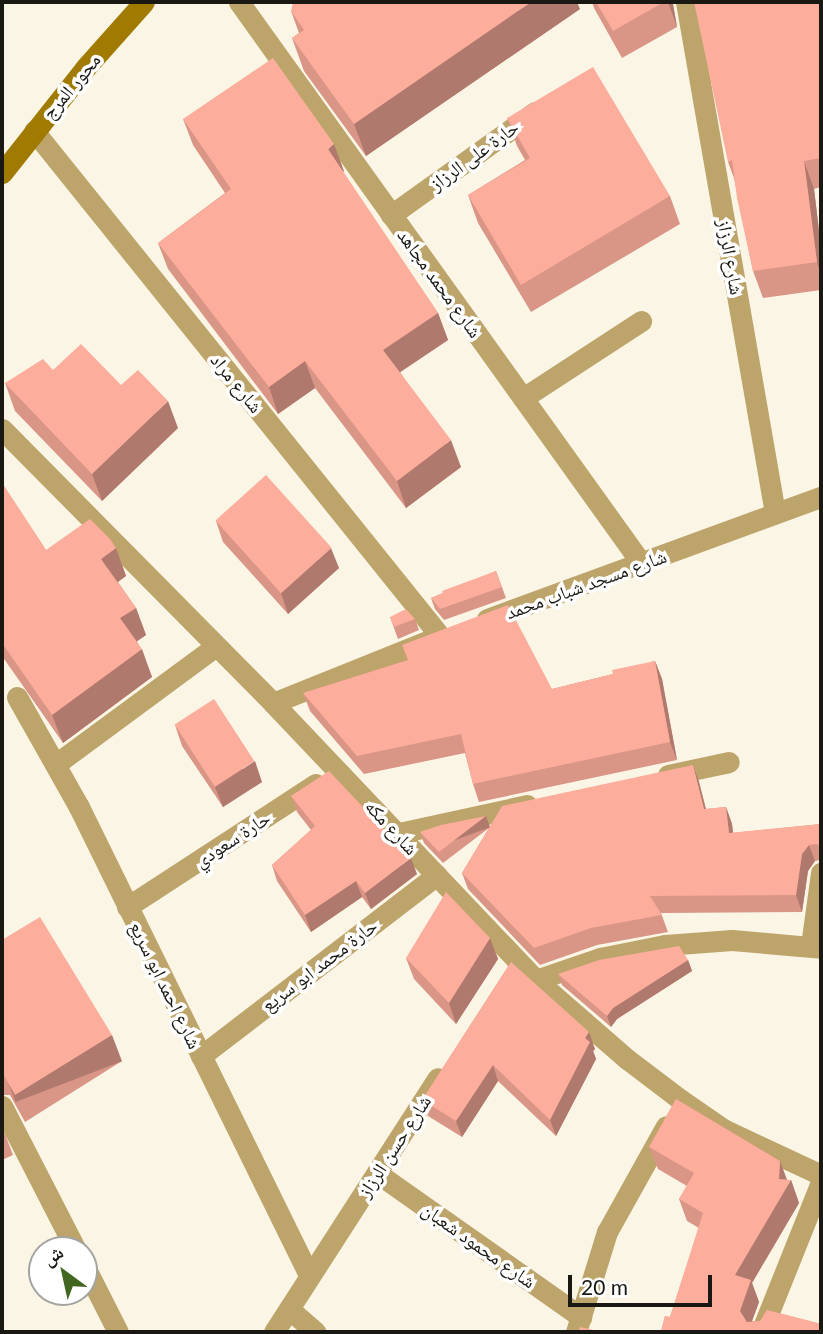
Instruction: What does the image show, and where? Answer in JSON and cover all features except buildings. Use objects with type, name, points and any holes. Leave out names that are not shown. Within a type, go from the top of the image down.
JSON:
[{"type":"main road","name":"محور المرج","points":[[2,173],[34,131],[144,2]]},
{"type":"street","name":"شارع محمد مجاهد","points":[[239,2],[642,564]]},
{"type":"street","name":"شارع الرزاز","points":[[686,2],[775,513]]},
{"type":"street","name":"حارة على الرزاز","points":[[391,215],[547,103]]},
{"type":"street","name":"شارع مراد","points":[[34,131],[440,636]]},
{"type":"street","points":[[523,398],[641,321]]},
{"type":"street","name":"شارع مكه","points":[[2,429],[399,833],[536,980],[627,1059],[681,1100],[733,1134],[821,1175]]},
{"type":"street","name":"شارع مسجد شباب محمد","points":[[273,703],[440,636],[821,496]]},
{"type":"street","points":[[55,764],[216,646]]},
{"type":"street","name":"شارع احمد ابو سريع","points":[[17,698],[55,764],[309,1275]]},
{"type":"street","points":[[650,779],[729,762]]},
{"type":"street","name":"حارة سعودي","points":[[127,907],[337,770]]},
{"type":"street","points":[[399,833],[544,802]]},
{"type":"street","points":[[536,980],[600,958],[665,946],[732,940],[816,947],[821,873]]},
{"type":"street","name":"حارة محمد ابو سريع","points":[[201,1056],[437,875]]},
{"type":"street","points":[[500,981],[514,958]]},
{"type":"street","name":"شارع حسن الرزاز","points":[[274,1332],[449,1060]]},
{"type":"street","points":[[579,1324],[607,1232],[681,1100]]},
{"type":"street","points":[[2,1105],[69,1236]]},
{"type":"street","name":"شارع محمود شعبان","points":[[377,1173],[579,1324]]},
{"type":"street","points":[[761,1332],[821,1182]]},
{"type":"street","points":[[98,1293],[118,1332]]},
{"type":"street","points":[[289,1309],[315,1332]]}]
